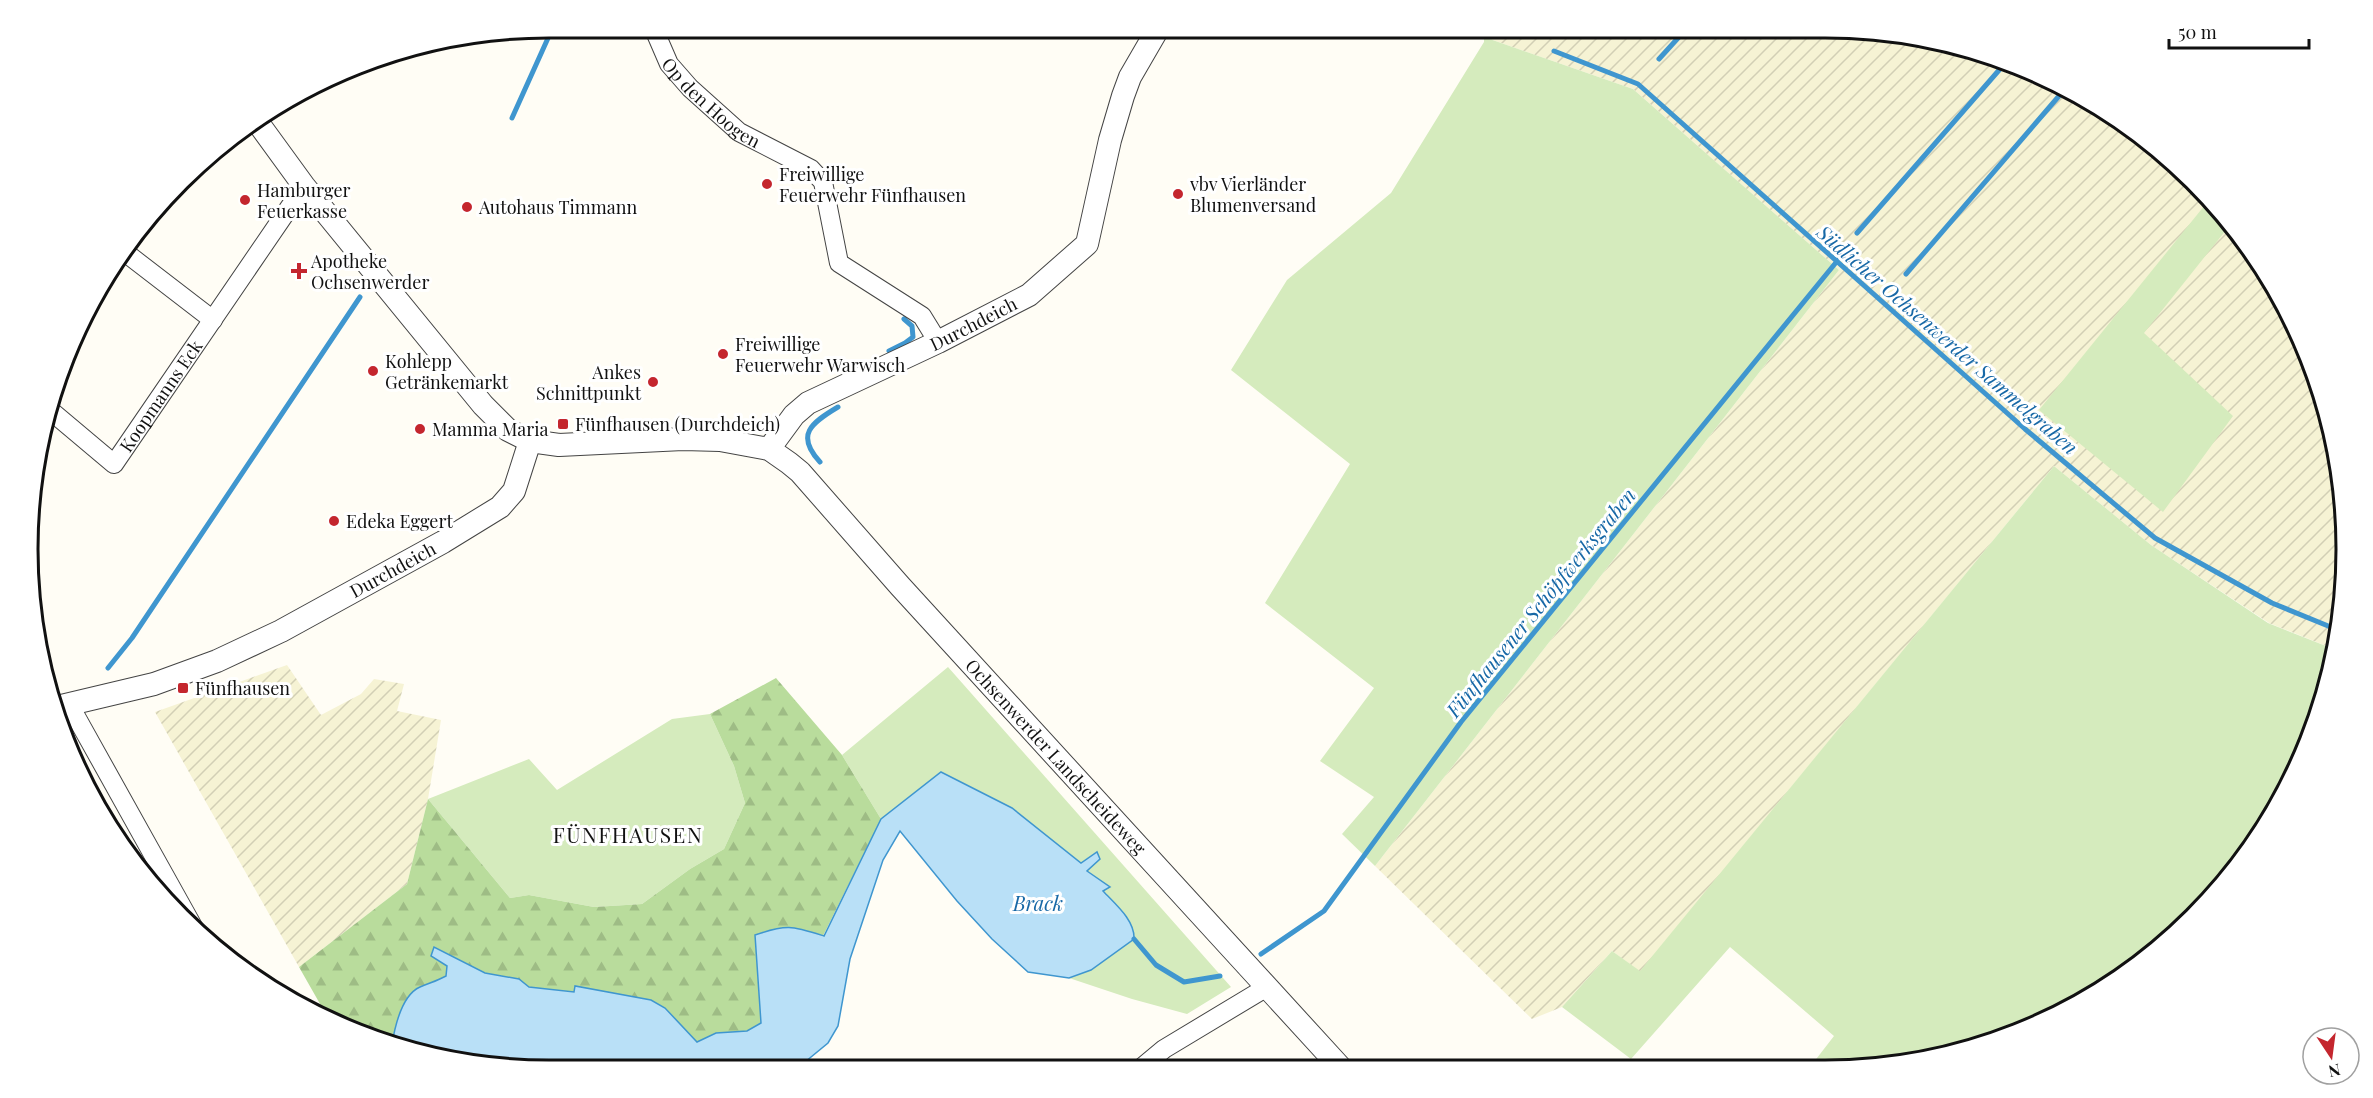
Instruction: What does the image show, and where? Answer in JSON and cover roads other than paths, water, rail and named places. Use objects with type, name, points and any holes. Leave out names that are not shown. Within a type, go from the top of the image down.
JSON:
[{"type":"street","name":"Op den Hoogen","points":[[658,38],[669,64],[690,88],[739,132],[811,169],[823,182],[839,263],[922,316],[938,342]]},
{"type":"street","name":"Durchdeich","points":[[769,449],[794,415],[807,404],[938,342],[1029,295],[1087,244],[1110,140],[1123,96],[1130,77],[1153,38]]},
{"type":"street","points":[[261,127],[304,186],[497,420],[508,430],[530,441],[559,445],[698,439],[737,441],[769,449]]},
{"type":"street","name":"Koopmanns Eck","points":[[56,415],[114,464],[304,186]]},
{"type":"street","points":[[130,256],[213,320]]},
{"type":"street","name":"Durchdeich","points":[[63,706],[154,684],[217,662],[281,632],[443,542],[500,507],[514,491],[530,441]]},
{"type":"street","name":"Ochsenwerder Landscheideweg","points":[[769,449],[801,472],[900,586],[1334,1060]]},
{"type":"street","points":[[65,712],[177,901]]},
{"type":"street","points":[[1151,1060],[1164,1049],[1267,987]]},
{"type":"water","name":"Brack","points":[[941,772],[1012,808],[1081,863],[1097,852],[1100,859],[1087,871],[1110,887],[1103,891],[1128,919],[1134,939],[1091,970],[1069,978],[1028,972],[992,939],[957,901],[900,831],[883,860],[850,959],[838,1026],[828,1043],[807,1060],[516,1059],[449,1051],[394,1036],[397,1020],[408,997],[420,987],[446,976],[447,966],[431,956],[434,947],[485,973],[519,979],[529,987],[574,992],[575,986],[651,1000],[665,1008],[697,1042],[716,1033],[747,1031],[761,1023],[755,935],[775,929],[790,928],[824,936],[881,819]]},
{"type":"waterway","points":[[512,118],[548,38]]},
{"type":"waterway","points":[[1659,59],[1678,38]]},
{"type":"waterway","name":"Südlicher Ochsenwerder Sammelgraben","points":[[1554,51],[1638,84],[2025,429],[2155,538],[2272,603],[2329,626]]},
{"type":"waterway","points":[[1857,233],[2000,69]]},
{"type":"waterway","points":[[1906,274],[2060,95]]},
{"type":"waterway","name":"Fünfhausener Schöpfwerksgraben","points":[[1261,954],[1324,911],[1461,722],[1838,260]]},
{"type":"waterway","points":[[108,668],[132,638],[360,297]]},
{"type":"waterway","points":[[889,351],[913,337],[912,326],[904,319]]},
{"type":"waterway","points":[[820,462],[808,444],[810,430],[820,419],[838,407]]},
{"type":"waterway","name":"Fünfhausener Schöpfwerksgraben","points":[[1134,939],[1156,965],[1184,982],[1220,976]]},
{"type":"place","name":"Freiwillige Feuerwehr Fünfhausen","points":[[767,184]]},
{"type":"place","name":"vbv Vierländer Blumenversand","points":[[1178,194]]},
{"type":"place","name":"Hamburger Feuerkasse","points":[[245,200]]},
{"type":"place","name":"Autohaus Timmann","points":[[467,207]]},
{"type":"place","name":"Apotheke Ochsenwerder","points":[[299,271]]},
{"type":"place","name":"Freiwillige Feuerwehr Warwisch","points":[[723,354]]},
{"type":"place","name":"Kohlepp Getränkemarkt","points":[[373,371]]},
{"type":"place","name":"Ankes Schnittpunkt","points":[[653,382]]},
{"type":"place","name":"Fünfhausen (Durchdeich)","points":[[563,424]]},
{"type":"place","name":"Mamma Maria","points":[[420,429]]},
{"type":"place","name":"Edeka Eggert","points":[[334,521]]},
{"type":"place","name":"Fünfhausen","points":[[183,688]]},
{"type":"district","name":"FÜNFHAUSEN","points":[[628,834]]}]
